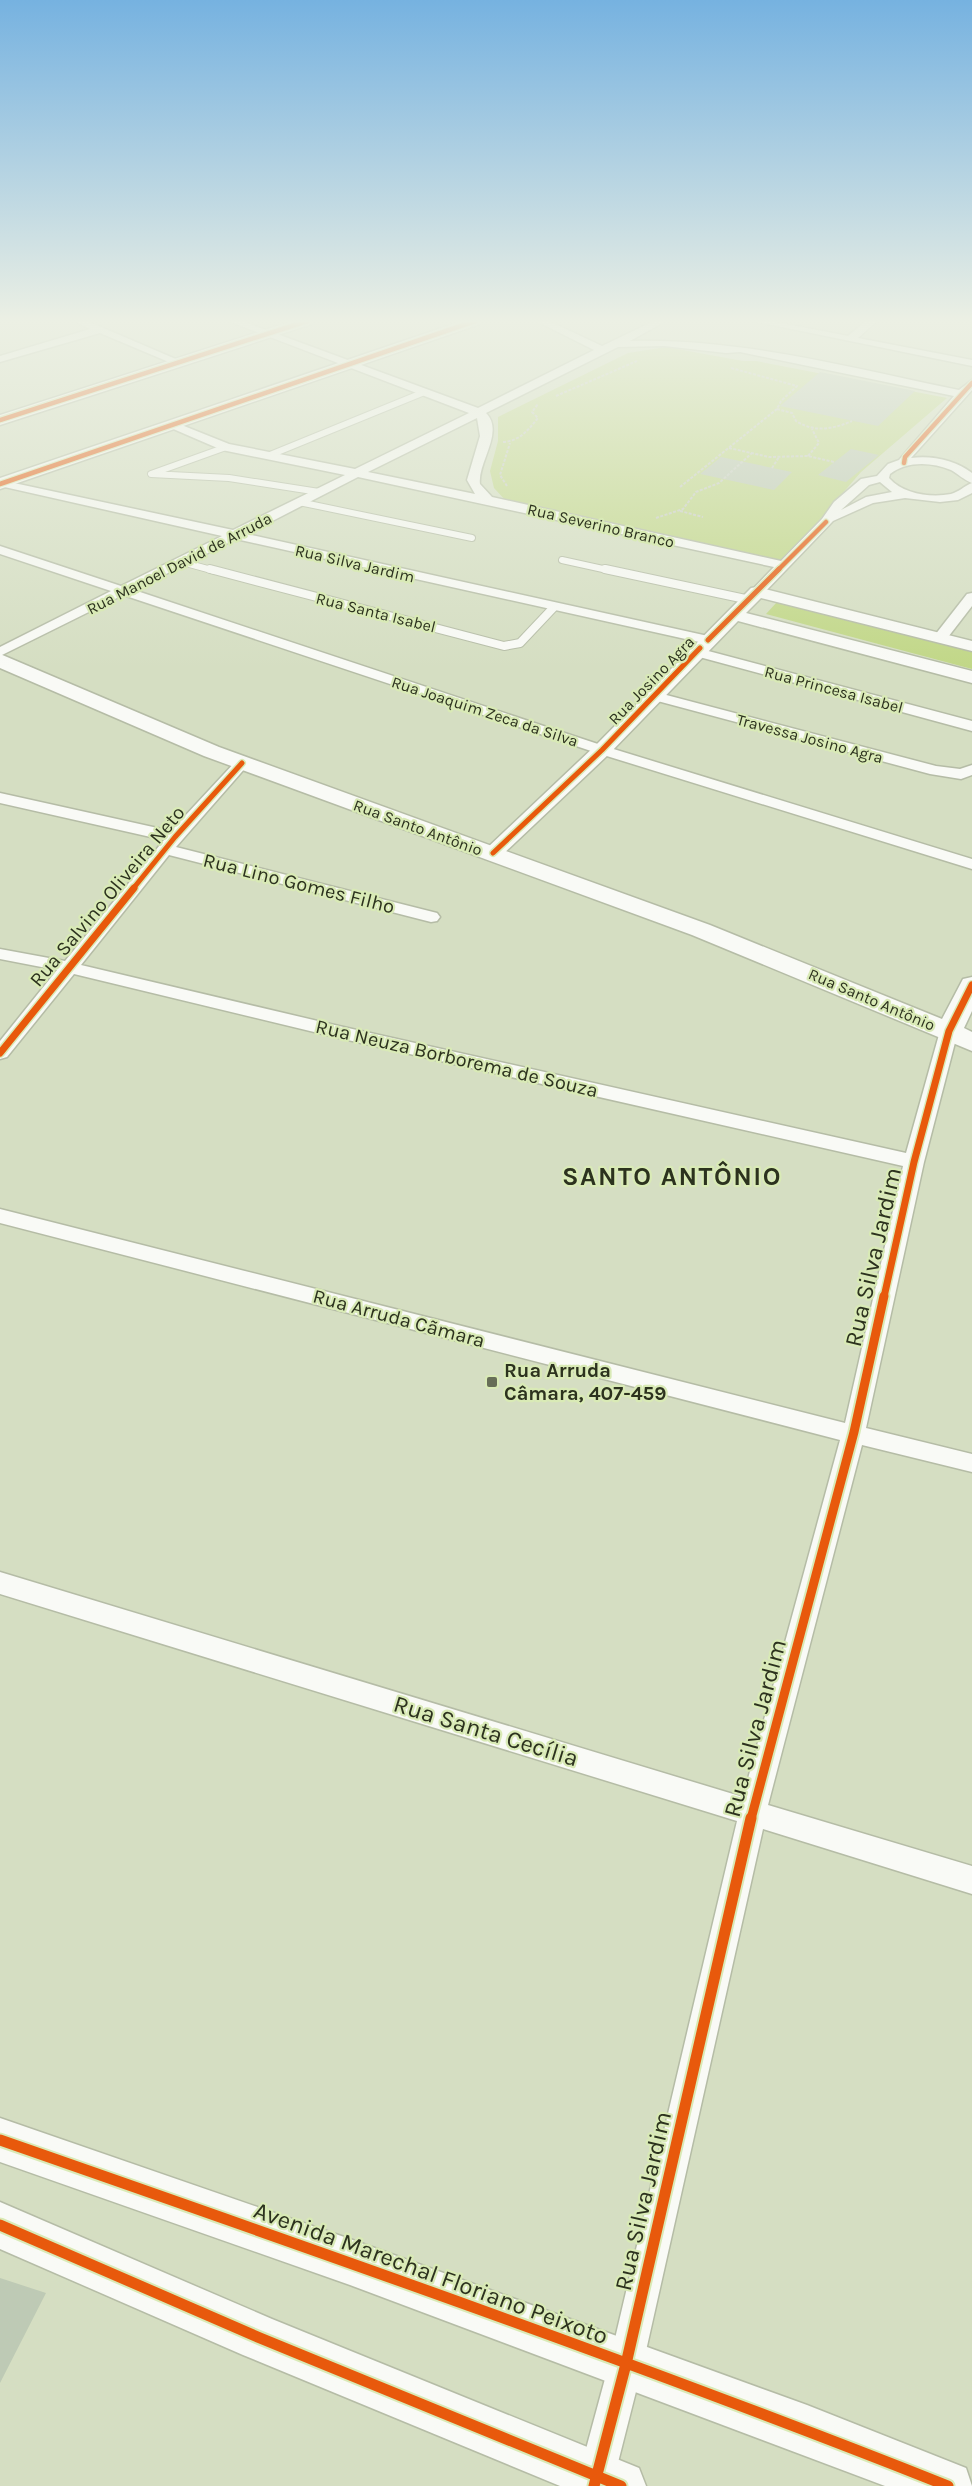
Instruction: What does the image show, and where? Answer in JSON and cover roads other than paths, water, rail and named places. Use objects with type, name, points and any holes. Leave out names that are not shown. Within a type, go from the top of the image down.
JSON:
[{"type":"main road","points":[[1,484],[142,437]]},
{"type":"main road","name":"Rua Santo Antônio","points":[[0,660],[242,763],[748,948],[961,1037]]},
{"type":"main road","name":"Rua Silva Jardim","points":[[961,1037],[972,985]]},
{"type":"main road","name":"Avenida Marechal Floriano Peixoto","points":[[0,2140],[350,2262],[807,2430],[948,2486]]},
{"type":"main road","points":[[0,2225],[260,2338],[604,2482]]},
{"type":"street","name":"Rua Severino Branco","points":[[202,437],[226,447],[488,500],[783,565]]},
{"type":"street","name":"Rua Manoel David de Arruda","points":[[0,652],[127,591],[233,534],[429,437]]},
{"type":"street","points":[[484,437],[473,480],[474,485],[488,500]]},
{"type":"street","points":[[922,437],[905,456],[904,463],[945,465],[971,483]]},
{"type":"street","name":"Rua Josino Agra","points":[[493,853],[602,750],[826,522],[838,505],[865,482],[883,478],[887,469],[904,463]]},
{"type":"street","points":[[883,478],[894,489],[905,494]]},
{"type":"street","name":"Rua Josino Agra","points":[[826,522],[870,500],[905,494],[950,498],[971,483]]},
{"type":"street","name":"Rua Silva Jardim","points":[[1,484],[554,607],[703,646]]},
{"type":"street","name":"Rua Joaquim Zeca da Silva","points":[[0,550],[602,750],[972,864]]},
{"type":"street","points":[[754,596],[972,646]]},
{"type":"street","points":[[940,638],[972,597]]},
{"type":"street","points":[[734,615],[972,677]]},
{"type":"street","name":"Rua Princesa Isabel","points":[[703,646],[972,726]]},
{"type":"street","name":"Travessa Josino Agra","points":[[655,696],[935,771],[969,772]]},
{"type":"street","name":"Rua Salvino Oliveira Neto","points":[[0,1053],[171,843],[242,763]]},
{"type":"street","name":"Rua Lino Gomes Filho","points":[[0,798],[171,843],[431,917]]},
{"type":"street","name":"Rua Neuza Borborema de Souza","points":[[0,954],[68,967],[339,1032],[914,1162]]},
{"type":"street","name":"Rua Silva Jardim","points":[[604,2482],[626,2364],[753,1811],[854,1432],[914,1162],[961,1037]]},
{"type":"street","name":"Rua Arruda Cãmara","points":[[0,1216],[638,1381],[854,1432],[972,1463]]},
{"type":"street","name":"Rua Santa Cecília","points":[[0,1583],[753,1811],[972,1880]]},
{"type":"lane","points":[[270,455],[314,437]]},
{"type":"lane","points":[[226,447],[151,474],[229,478],[319,492]]},
{"type":"lane","points":[[299,502],[472,538]]},
{"type":"lane","points":[[562,560],[754,596]]},
{"type":"lane","name":"Rua Santa Isabel","points":[[182,562],[504,646],[520,643],[554,607]]},
{"type":"place","name":"Rua Arruda Câmara, 407-459","points":[[492,1382]]},
{"type":"district","name":"SANTO ANTÔNIO","points":[[672,1176]]}]
